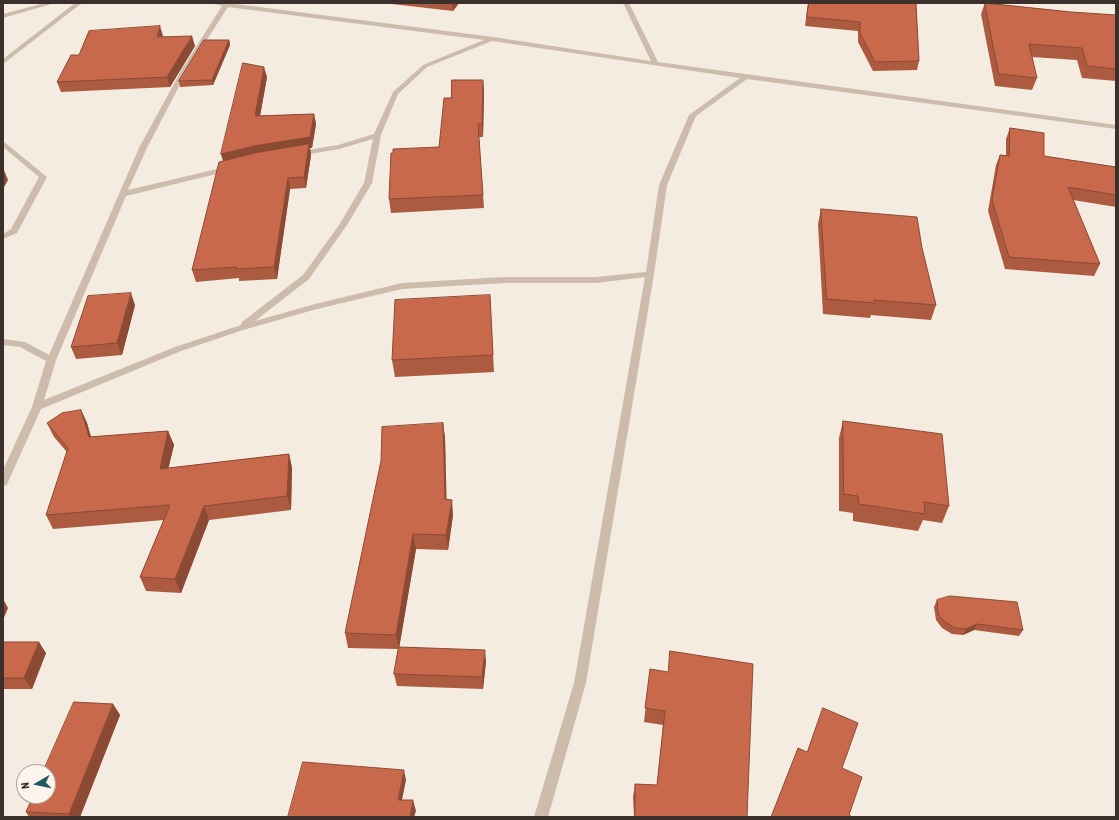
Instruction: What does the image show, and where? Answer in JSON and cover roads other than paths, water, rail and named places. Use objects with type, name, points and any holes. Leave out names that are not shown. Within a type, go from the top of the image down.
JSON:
[{"type":"street","points":[[3,16],[52,3]]},
{"type":"street","points":[[3,62],[79,3]]},
{"type":"street","points":[[214,3],[493,39],[655,62],[746,77],[1116,127]]},
{"type":"street","points":[[626,3],[655,62]]},
{"type":"street","points":[[3,482],[37,407],[51,360],[143,148],[185,69],[226,5]]},
{"type":"street","points":[[240,328],[306,278],[343,225],[368,183],[377,135],[395,93],[425,66],[493,39]]},
{"type":"street","points":[[541,817],[580,683],[650,274],[663,185],[693,114],[746,77]]},
{"type":"street","points":[[287,156],[339,147],[377,135]]},
{"type":"street","points":[[3,143],[43,178],[14,231],[3,237]]},
{"type":"street","points":[[123,194],[235,167]]},
{"type":"street","points":[[37,407],[178,349],[240,328],[315,307],[402,286],[504,280],[596,280],[650,274]]},
{"type":"street","points":[[3,342],[22,344],[51,360]]}]
